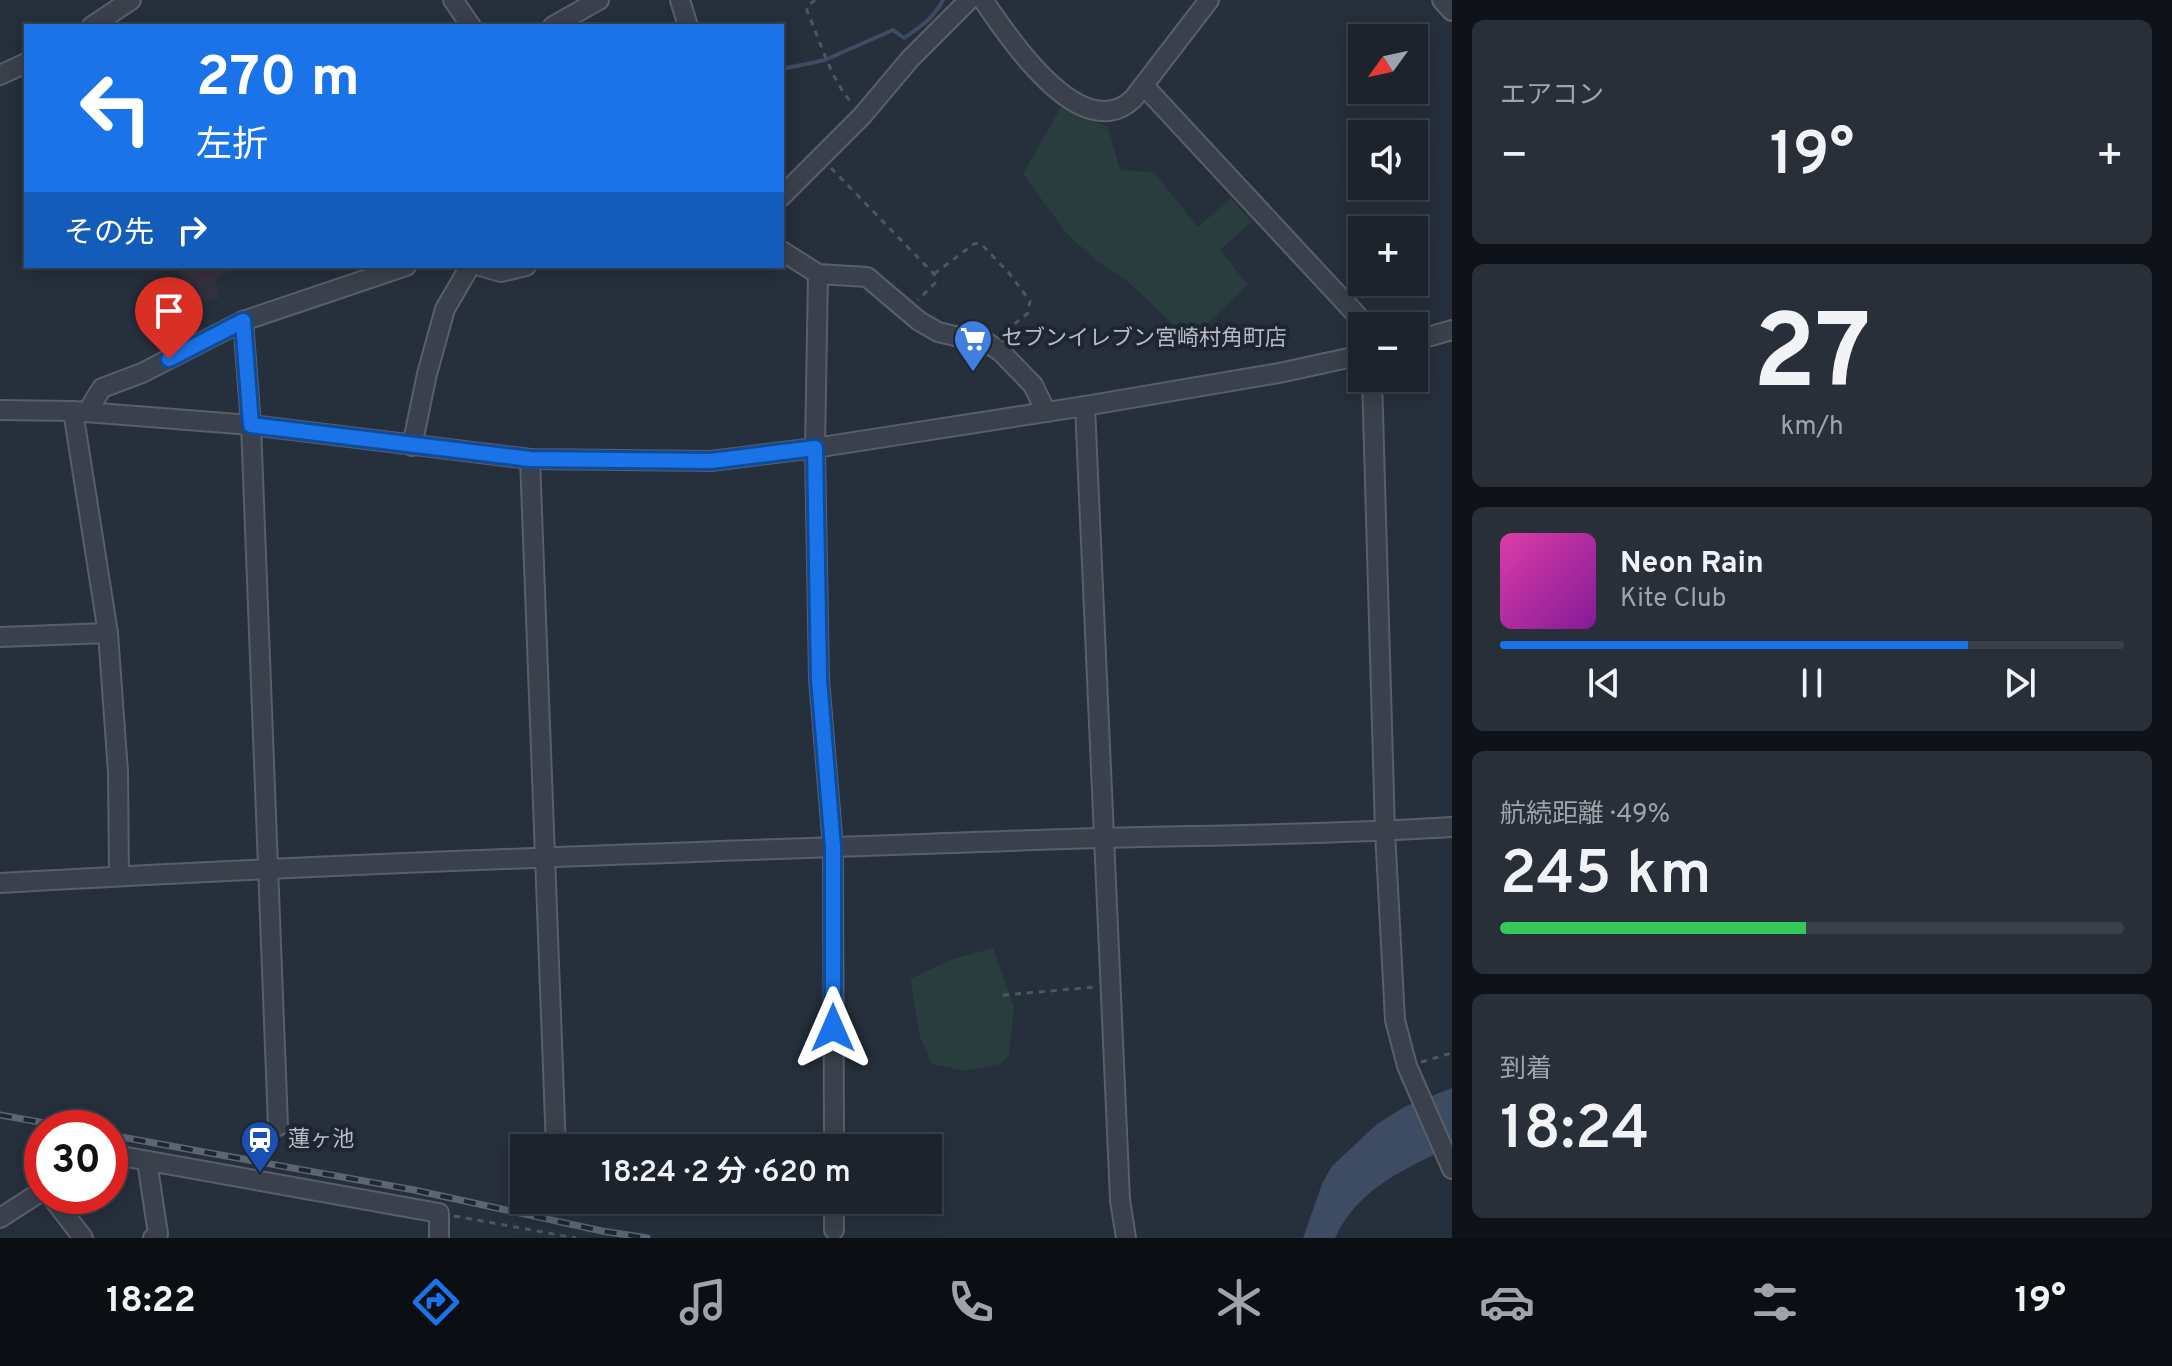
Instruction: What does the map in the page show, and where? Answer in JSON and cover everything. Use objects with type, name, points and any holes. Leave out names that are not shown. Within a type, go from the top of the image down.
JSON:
[{"type":"street","points":[[95,24],[131,0]]},
{"type":"street","points":[[453,0],[470,24]]},
{"type":"street","points":[[557,24],[599,0]]},
{"type":"street","points":[[680,0],[687,24]]},
{"type":"street","points":[[784,194],[862,116],[910,59],[969,0]]},
{"type":"street","points":[[983,0],[1024,57],[1069,100],[1088,108],[1114,111],[1124,108],[1145,87],[1209,0]]},
{"type":"street","points":[[1442,0],[1452,11]]},
{"type":"street","points":[[0,75],[24,64]]},
{"type":"street","points":[[1145,87],[1354,312]]},
{"type":"street","points":[[784,252],[818,274],[867,277],[938,332],[990,344],[1033,385],[1046,412]]},
{"type":"street","points":[[80,411],[102,388],[142,373],[243,321],[400,268]]},
{"type":"street","points":[[412,446],[445,309],[469,268]]},
{"type":"street","points":[[487,268],[501,272],[518,268]]},
{"type":"street","points":[[818,274],[815,448],[819,679],[833,847],[834,1134]]},
{"type":"street","points":[[243,321],[251,425],[278,1126]]},
{"type":"street","points":[[1428,337],[1452,330]]},
{"type":"street","points":[[0,410],[80,411],[251,425],[530,459],[711,461],[1085,406],[1348,358]]},
{"type":"street","points":[[1372,392],[1385,831],[1395,1020],[1410,1072],[1452,1169]]},
{"type":"street","points":[[1085,406],[1120,1200],[1126,1238]]},
{"type":"street","points":[[80,411],[108,633],[118,772],[119,876]]},
{"type":"street","points":[[530,459],[556,1134]]},
{"type":"street","points":[[0,637],[108,633]]},
{"type":"street","points":[[0,883],[270,867],[1452,827]]},
{"type":"street","points":[[128,1157],[439,1213],[439,1238]]},
{"type":"street","points":[[147,1161],[158,1234],[153,1238]]},
{"type":"street","points":[[0,1218],[24,1203]]},
{"type":"street","points":[[65,1214],[83,1238]]},
{"type":"street","points":[[834,1214],[834,1230]]},
{"type":"path","points":[[815,0],[807,11],[833,76],[862,116]]},
{"type":"path","points":[[820,157],[934,274],[935,283],[907,311]]},
{"type":"path","points":[[934,274],[979,243],[1009,273],[1030,301],[1028,313],[990,344]]},
{"type":"path","points":[[1003,995],[1111,986]]},
{"type":"path","points":[[1410,1072],[1452,1053]]},
{"type":"path","points":[[439,1213],[576,1238]]},
{"type":"shaded area","points":[[1061,107],[1108,127],[1120,170],[1154,172],[1198,227],[1231,198],[1251,222],[1220,250],[1248,285],[1190,340],[1126,280],[1096,260],[1067,234],[1023,174]]},
{"type":"shaded area","points":[[178,268],[235,268],[216,279],[219,298],[189,307]]},
{"type":"shaded area","points":[[993,948],[1014,1007],[1009,1055],[1000,1064],[964,1071],[932,1064],[920,1037],[910,979],[950,960]]},
{"type":"water","points":[[1452,1088],[1452,1146],[1400,1172],[1370,1193],[1356,1206],[1335,1238],[1303,1238],[1322,1184],[1332,1166],[1376,1125],[1404,1107]]},
{"type":"waterway","points":[[784,69],[825,60],[893,30],[904,38],[931,17],[943,0]]},
{"type":"railway","points":[[0,1115],[24,1119]]},
{"type":"railway","points":[[128,1138],[414,1190],[647,1238]]},
{"type":"place","name":"セブンイレブン宮崎村角町店","points":[[973,373]]},
{"type":"place","name":"蓮ヶ池","points":[[260,1174]]},
{"type":"route","points":[[169,359],[243,321],[251,425],[530,459],[711,461],[815,448],[819,679],[833,847],[833,1028]]}]
